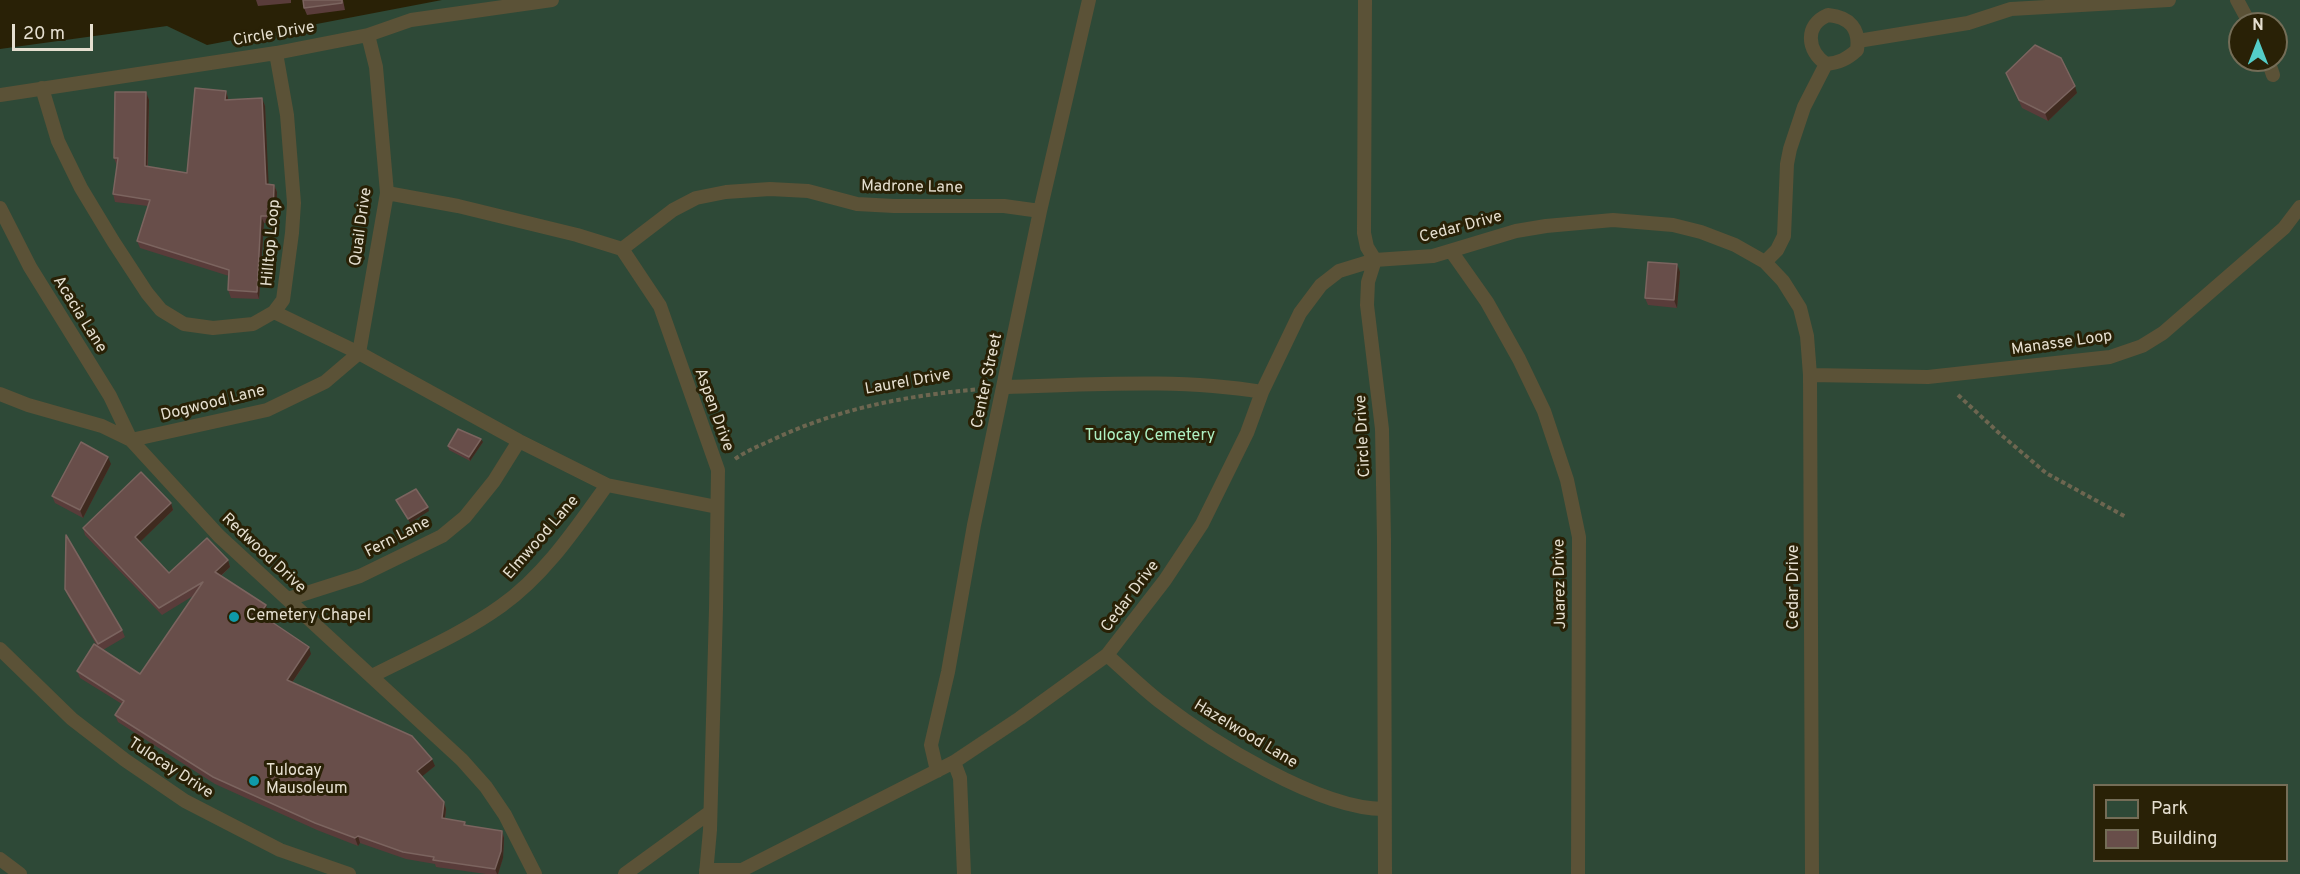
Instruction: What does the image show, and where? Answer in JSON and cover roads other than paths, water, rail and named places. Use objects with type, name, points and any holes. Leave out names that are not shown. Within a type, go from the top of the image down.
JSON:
[{"type":"lane","name":"Circle Drive","points":[[0,95],[276,53],[368,35],[411,20],[552,0]]},
{"type":"lane","name":"Center Street","points":[[937,771],[932,745],[1040,211],[1089,0]]},
{"type":"lane","points":[[1365,0],[1364,233],[1367,247],[1375,260]]},
{"type":"lane","points":[[1858,41],[1968,23],[2011,9],[2169,0]]},
{"type":"lane","points":[[1828,15],[1844,18],[1854,26],[1858,41],[1857,50],[1835,63],[1826,64],[1812,50],[1810,38],[1814,27],[1821,18],[1828,15]]},
{"type":"lane","name":"Quail Drive","points":[[359,353],[387,193],[376,68],[368,35]]},
{"type":"lane","name":"Hilltop Loop","points":[[274,312],[283,300],[289,269],[294,203],[287,115],[276,53]]},
{"type":"lane","points":[[1766,262],[1777,250],[1784,236],[1787,164],[1790,149],[1804,107],[1826,64]]},
{"type":"lane","points":[[42,88],[58,141],[81,188],[147,293],[161,310],[184,324],[213,328],[253,324],[274,312],[359,353],[519,441],[607,485],[717,507]]},
{"type":"lane","name":"Madrone Lane","points":[[622,249],[673,210],[696,198],[726,192],[770,189],[808,191],[857,204],[1004,206],[1040,211]]},
{"type":"lane","points":[[387,193],[458,206],[534,224],[622,249]]},
{"type":"lane","name":"Manasse Loop","points":[[1810,375],[1928,377],[2110,357],[2142,345],[2163,333],[2284,228],[2300,207]]},
{"type":"lane","name":"Acacia Lane","points":[[0,208],[30,267],[110,396],[131,440]]},
{"type":"lane","name":"Cedar Drive","points":[[706,872],[742,870],[954,762],[1107,655],[1165,580],[1202,524],[1247,433],[1262,392],[1300,313],[1321,285],[1339,271],[1375,260],[1433,256],[1516,231],[1613,220],[1672,225],[1701,232],[1735,245],[1766,262],[1787,287],[1800,308],[1807,336],[1810,375],[1812,874]]},
{"type":"lane","name":"Aspen Drive","points":[[622,249],[660,306],[718,470],[706,872]]},
{"type":"lane","name":"Juarez Drive","points":[[1451,251],[1487,302],[1519,358],[1544,411],[1567,480],[1579,537],[1578,874]]},
{"type":"lane","name":"Circle Drive","points":[[1375,260],[1368,282],[1367,305],[1382,429],[1385,874]]},
{"type":"lane","name":"Dogwood Lane","points":[[131,440],[267,410],[325,382],[359,353]]},
{"type":"lane","points":[[1004,387],[1202,385],[1262,392]]},
{"type":"lane","name":"Redwood Drive","points":[[0,394],[28,405],[102,426],[131,440],[219,536],[462,760],[486,787],[505,815],[535,874]]},
{"type":"lane","name":"Fern Lane","points":[[288,599],[360,576],[442,536],[465,517],[494,481],[519,441]]},
{"type":"lane","name":"Elmwood Lane","points":[[372,676],[480,620],[503,605],[535,576],[607,485]]},
{"type":"lane","name":"Tulocay Drive","points":[[0,649],[72,719],[125,760],[185,801],[280,850],[349,874]]},
{"type":"lane","name":"Hazelwood Lane","points":[[1107,655],[1158,700],[1215,740],[1302,788],[1350,805],[1384,809]]},
{"type":"lane","points":[[954,762],[960,778],[964,874]]},
{"type":"lane","points":[[625,874],[709,813]]},
{"type":"lane","points":[[0,859],[20,874]]},
{"type":"place","name":"Cemetery Chapel","points":[[234,617]]},
{"type":"place","name":"Tulocay Mausoleum","points":[[254,781]]},
{"type":"park label","name":"Tulocay Cemetery","points":[[1150,437]]}]
